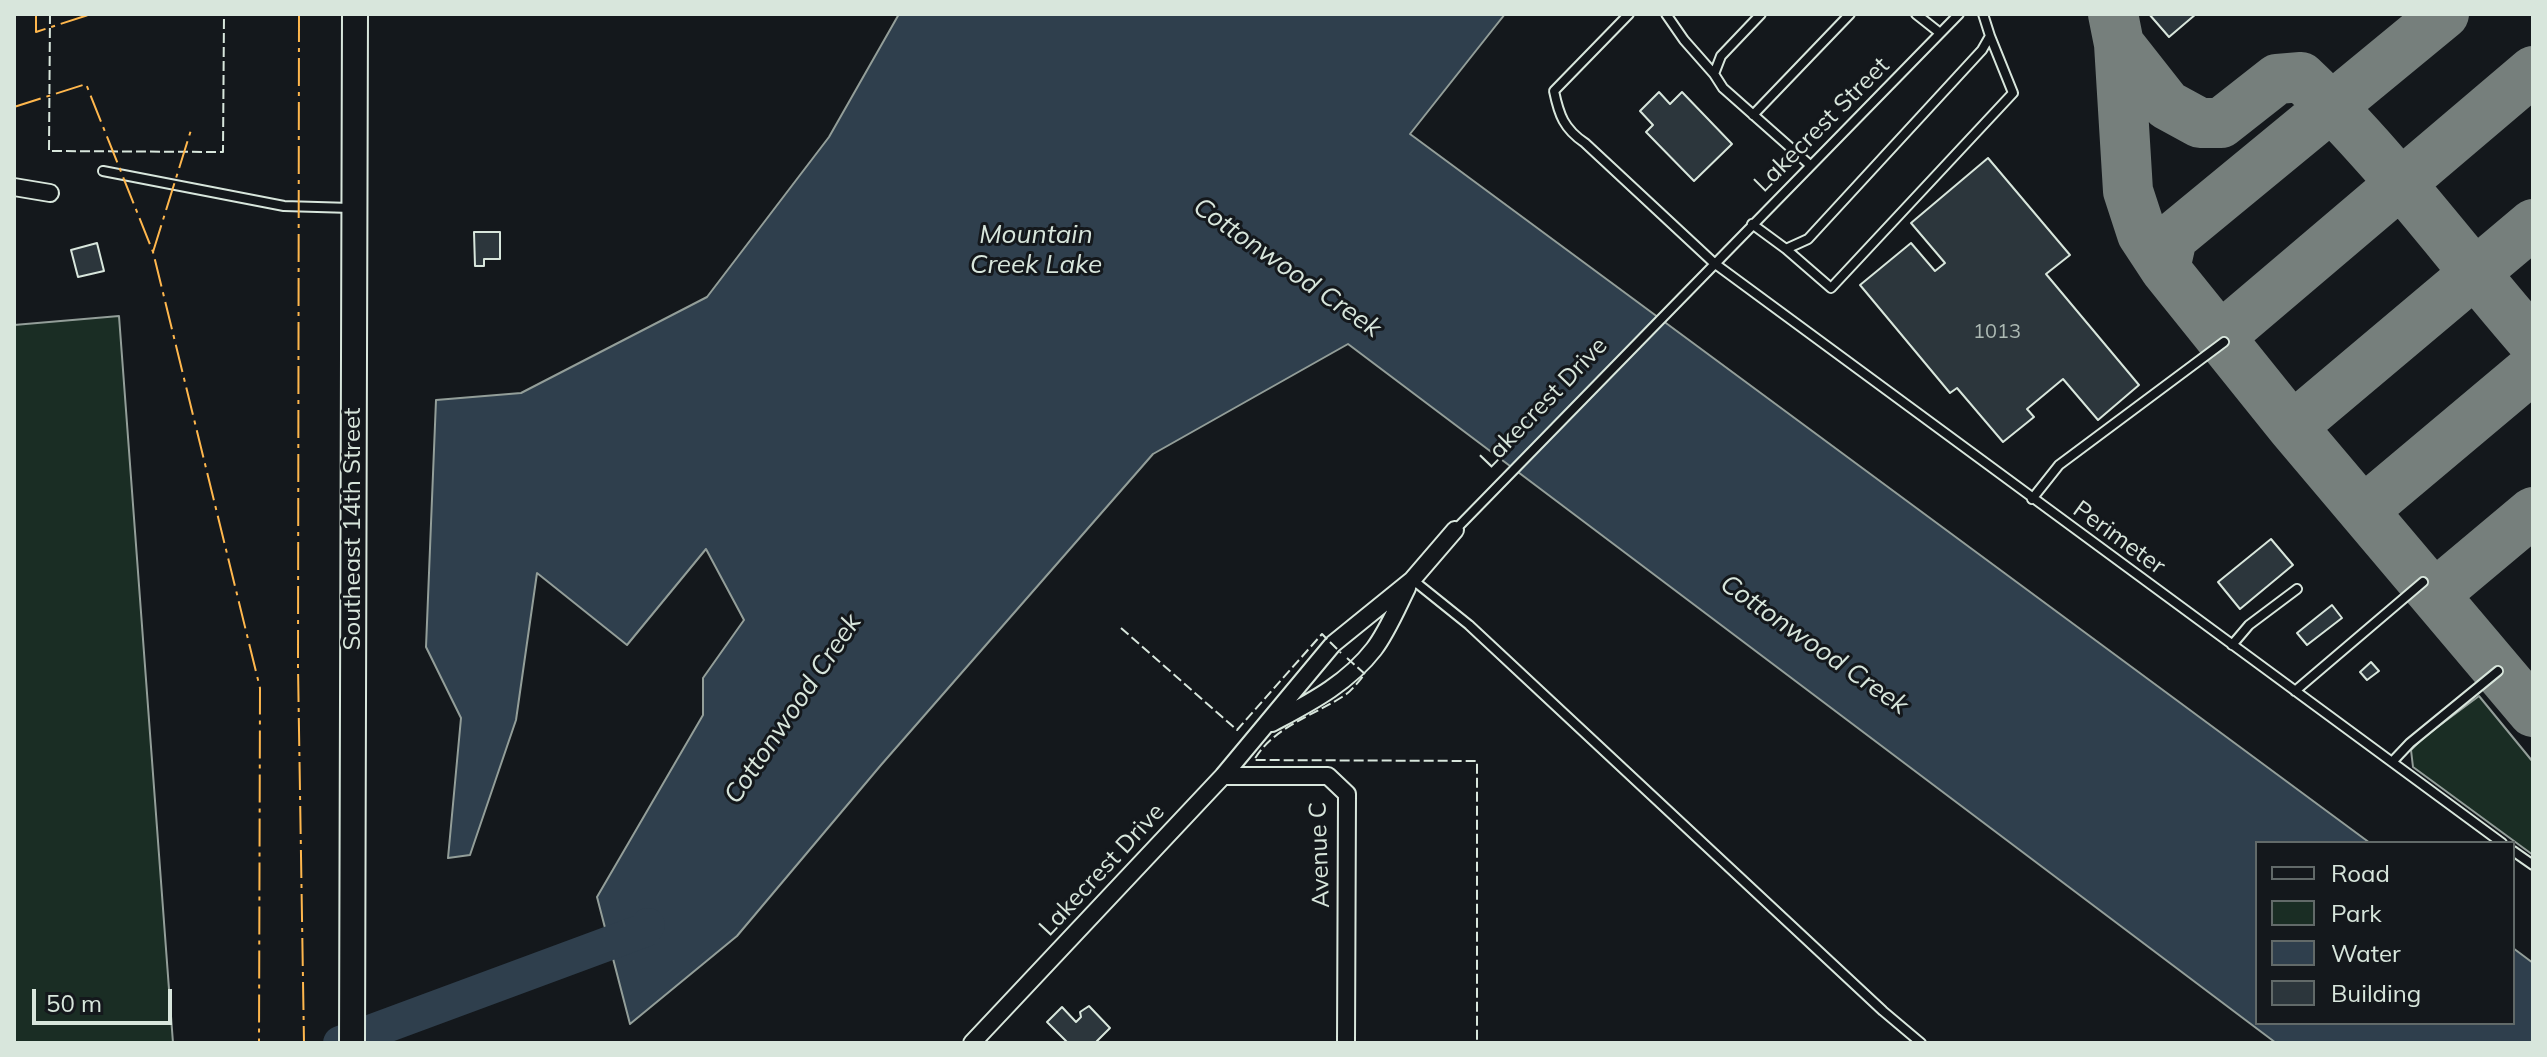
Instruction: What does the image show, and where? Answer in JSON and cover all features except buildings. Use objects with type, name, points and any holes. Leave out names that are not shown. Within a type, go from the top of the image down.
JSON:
[{"type":"street","name":"Southeast 14th Street","points":[[352,1043],[355,14]]},
{"type":"street","points":[[14,187],[50,193]]},
{"type":"street","name":"Lakecrest Drive","points":[[972,1043],[1223,776],[1333,644],[1412,580],[1455,530]]},
{"type":"street","name":"Lakecrest Drive","points":[[1264,727],[1319,698],[1358,668],[1376,647],[1412,580]]},
{"type":"street","name":"Avenue C","points":[[1223,776],[1328,776],[1347,794],[1346,1043]]},
{"type":"lane","name":"Perimeter","points":[[1629,14],[1554,91],[1559,115],[1570,133],[1585,143],[1714,263],[2499,841]]},
{"type":"lane","points":[[1666,14],[1723,88],[1810,165]]},
{"type":"lane","points":[[1714,74],[1721,56],[1761,14]]},
{"type":"lane","points":[[1753,115],[1850,14]]},
{"type":"lane","points":[[1916,14],[1940,33]]},
{"type":"lane","name":"Lakecrest Street","points":[[1714,263],[1959,14]]},
{"type":"lane","points":[[1752,224],[1831,288],[2013,93],[1983,14]]},
{"type":"lane","points":[[1786,249],[1808,239],[1982,50],[1990,36]]},
{"type":"lane","points":[[103,171],[284,206],[354,208]]},
{"type":"lane","name":"Lakecrest Drive","points":[[1455,530],[1714,263]]},
{"type":"lane","points":[[2032,499],[2059,465],[2224,342]]},
{"type":"lane","points":[[1412,580],[1469,625],[1921,1043]]},
{"type":"lane","points":[[2295,691],[2423,582]]},
{"type":"lane","points":[[2232,645],[2249,625],[2297,589]]},
{"type":"lane","points":[[2392,762],[2410,743],[2498,671]]},
{"type":"lane","points":[[2515,852],[2533,865]]},
{"type":"green space","points":[[119,316],[173,1043],[14,1043],[14,325]]},
{"type":"green space","points":[[2479,696],[2533,762],[2533,855],[2413,767],[2411,750]]},
{"type":"water","name":"Mountain Creek Lake","points":[[899,14],[1505,14],[1410,134],[2367,841],[2255,841],[2255,1025],[2515,1025],[2515,950],[2533,963],[2533,1043],[2276,1043],[1348,344],[1153,454],[881,765],[737,936],[630,1024],[597,897],[703,715],[703,678],[744,620],[706,549],[627,645],[537,573],[516,720],[470,855],[448,858],[461,718],[426,647],[436,400],[521,393],[707,297],[829,137]]},
{"type":"waterway","name":"Cottonwood Creek","points":[[340,1043],[645,930],[648,925]]},
{"type":"taxiway","points":[[2113,14],[2119,44],[2167,105],[2200,123],[2221,123],[2277,79],[2301,77],[2391,173],[2533,342]]},
{"type":"taxiway","points":[[2444,14],[2172,238],[2165,269],[2292,427],[2533,712]]},
{"type":"taxiway","points":[[2119,44],[2128,191],[2142,234],[2165,269]]},
{"type":"taxiway","points":[[2220,337],[2533,71]]},
{"type":"taxiway","points":[[2292,427],[2533,224]]},
{"type":"taxiway","points":[[2364,510],[2533,368]]},
{"type":"taxiway","points":[[2434,595],[2533,512]]},
{"type":"fence","points":[[50,14],[49,151],[223,152],[224,14]]},
{"type":"fence","points":[[1121,628],[1237,730],[1322,634],[1341,653]]},
{"type":"fence","points":[[1347,658],[1365,674],[1354,687],[1282,731],[1254,760],[1477,761],[1477,1043]]},
{"type":"power","points":[[36,14],[36,32],[91,14]]},
{"type":"power","points":[[299,14],[298,667],[304,1043]]},
{"type":"power","points":[[14,107],[86,84],[153,252],[260,688],[259,1043]]},
{"type":"power","points":[[153,252],[191,130]]}]
